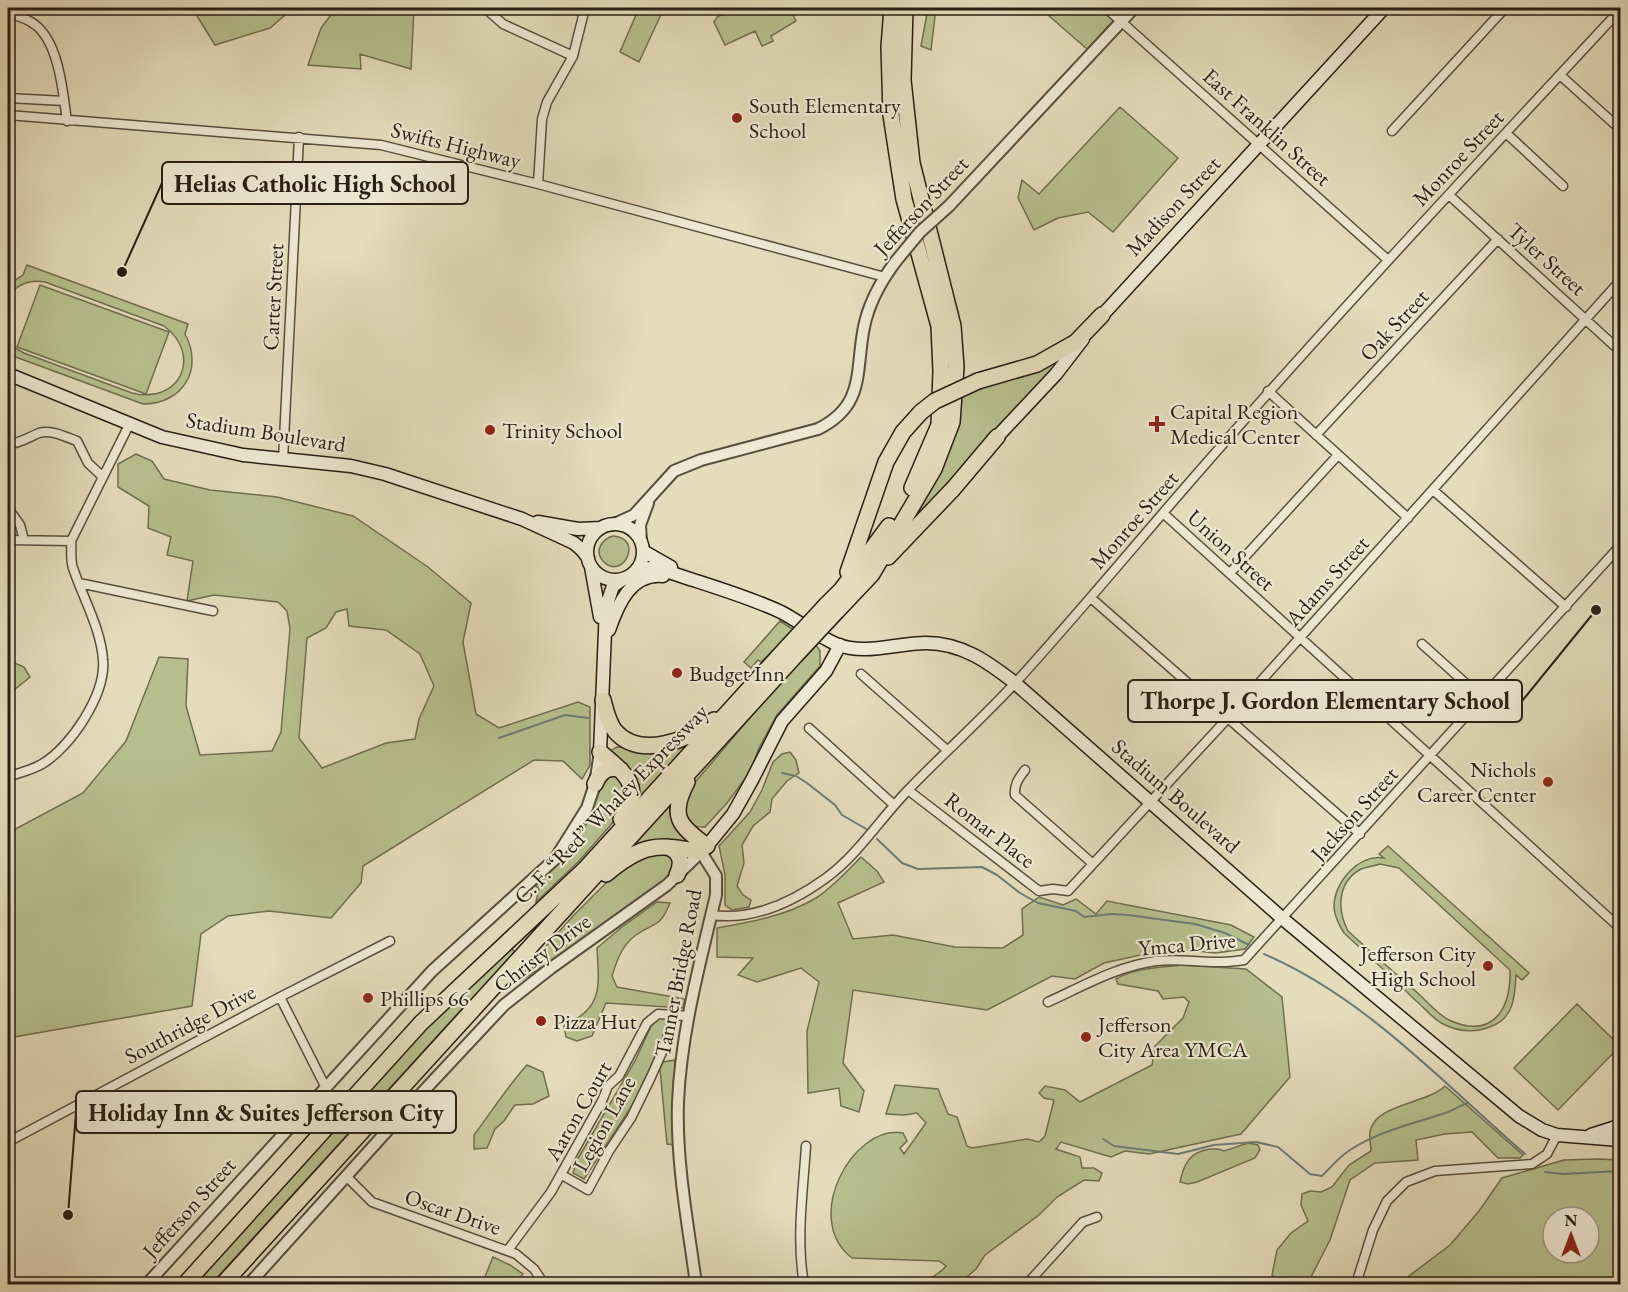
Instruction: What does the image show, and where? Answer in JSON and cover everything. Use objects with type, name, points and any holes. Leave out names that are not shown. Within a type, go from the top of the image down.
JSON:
[{"type":"highway","name":"C. F. “Red” Whaley Expressway","points":[[831,608],[842,589],[885,533],[917,479],[939,425],[941,371],[939,326],[904,199],[891,115],[889,47],[892,8]]},
{"type":"highway","name":"C. F. “Red” Whaley Expressway","points":[[223,1284],[696,765],[831,608],[872,574],[934,470],[952,422],[956,367],[953,326],[912,163],[903,80],[905,8]]},
{"type":"highway","points":[[842,589],[867,524],[886,462],[903,432],[921,412],[935,401],[978,381],[1037,364],[1076,342],[1102,315]]},
{"type":"highway","points":[[872,574],[953,489],[997,437]]},
{"type":"highway","name":"C. F. “Red” Whaley Expressway","points":[[185,1284],[421,1023],[585,869],[742,698],[793,650]]},
{"type":"highway","points":[[585,869],[631,804],[632,786],[628,778],[600,750],[614,745],[657,745],[687,737],[708,725],[742,698]]},
{"type":"highway","points":[[603,700],[613,728],[636,745]]},
{"type":"highway","points":[[696,765],[679,799],[678,816],[684,828],[704,849]]},
{"type":"highway","points":[[595,784],[598,775],[604,770],[616,768],[621,770]]},
{"type":"highway","points":[[565,909],[637,852],[664,846],[704,849]]},
{"type":"highway","points":[[664,846],[672,848],[680,857],[681,869],[677,875]]},
{"type":"main road","name":"Madison Street","points":[[997,437],[1056,374],[1102,315],[1384,8]]},
{"type":"main road","name":"Stadium Boulevard","points":[[8,374],[162,437],[283,460],[351,466],[386,474],[522,519]]},
{"type":"main road","points":[[522,519],[578,530],[607,526],[629,528],[636,534],[642,547],[702,583]]},
{"type":"main road","points":[[522,519],[574,543],[582,550],[597,573],[605,578],[614,580],[627,577],[638,568],[642,547]]},
{"type":"main road","points":[[604,642],[589,562],[590,540],[607,526]]},
{"type":"main road","points":[[604,642],[608,596],[612,586],[644,568],[702,583]]},
{"type":"main road","points":[[604,642],[618,604],[634,584],[647,576],[687,578]]},
{"type":"main road","name":"Stadium Boulevard","points":[[702,583],[759,602],[788,616],[822,638],[840,645],[860,649],[878,649],[925,643],[943,644],[971,652],[1015,683],[1283,919],[1519,1116],[1542,1130],[1557,1135],[1620,1140]]},
{"type":"main road","name":"Jefferson Street","points":[[600,750],[604,642]]},
{"type":"main road","points":[[704,849],[733,814],[753,780],[782,721],[826,671],[840,645]]},
{"type":"main road","name":"Stadium Boulevard","points":[[1580,1138],[1620,1124]]},
{"type":"street","points":[[485,8],[503,24],[573,56]]},
{"type":"street","points":[[538,184],[542,119],[547,102],[573,56],[585,8]]},
{"type":"street","name":"East Franklin Street","points":[[1106,8],[1388,260]]},
{"type":"street","name":"Jefferson Street","points":[[607,526],[634,515],[665,479],[681,468],[702,460],[818,429],[842,413],[859,380],[864,327],[872,301],[885,277],[920,232],[949,206],[1134,8]]},
{"type":"street","points":[[1392,131],[1505,8]]},
{"type":"street","name":"Monroe Street","points":[[711,915],[728,917],[753,914],[804,893],[830,876],[908,790],[1015,683],[1268,392],[1620,10]]},
{"type":"street","points":[[8,13],[36,25],[47,38],[56,63],[68,121]]},
{"type":"street","points":[[1560,75],[1620,129]]},
{"type":"street","points":[[8,98],[64,101]]},
{"type":"street","name":"Swifts Highway","points":[[8,115],[381,145],[538,184],[885,277]]},
{"type":"street","points":[[1506,133],[1563,186]]},
{"type":"street","name":"Carter Street","points":[[283,460],[299,137]]},
{"type":"street","name":"Tyler Street","points":[[1449,195],[1620,351]]},
{"type":"street","name":"Oak Street","points":[[1317,435],[1498,239]]},
{"type":"street","name":"Adams Street","points":[[1053,889],[1068,891],[1301,638],[1620,281]]},
{"type":"street","points":[[1268,392],[1408,518]]},
{"type":"street","points":[[8,777],[42,764],[66,744],[85,719],[99,686],[103,659],[96,630],[72,566],[71,541],[129,425]]},
{"type":"street","points":[[8,444],[30,438],[41,432],[57,433],[77,441],[88,463],[103,477]]},
{"type":"street","points":[[1230,573],[1338,455]]},
{"type":"street","points":[[1433,490],[1566,607]]},
{"type":"street","points":[[642,547],[640,525],[652,495]]},
{"type":"street","points":[[8,508],[20,525],[24,540]]},
{"type":"street","name":"Union Street","points":[[1163,513],[1620,928]]},
{"type":"street","points":[[8,540],[71,541]]},
{"type":"street","name":"Jackson Street","points":[[1283,919],[1620,546]]},
{"type":"street","points":[[79,583],[213,611]]},
{"type":"street","points":[[1091,598],[1360,834]]},
{"type":"street","points":[[1422,644],[1483,699]]},
{"type":"street","points":[[861,674],[947,750]]},
{"type":"street","points":[[809,728],[894,805]]},
{"type":"street","name":"Jefferson Street","points":[[147,1284],[432,971],[555,859],[587,808],[595,784],[600,750]]},
{"type":"street","points":[[1025,770],[1014,788],[1015,795],[1092,863]]},
{"type":"street","name":"Romar Place","points":[[908,790],[1039,891],[1053,889]]},
{"type":"street","name":"Christy Drive","points":[[249,1284],[504,1005],[551,968],[668,885],[704,849]]},
{"type":"street","name":"Tanner Bridge Road","points":[[696,1284],[679,1150],[678,1104],[689,1016],[716,895],[716,876],[704,849]]},
{"type":"street","name":"Ymca Drive","points":[[1048,1002],[1108,974],[1134,965],[1158,960],[1220,963],[1244,960],[1283,919]]},
{"type":"street","name":"Southridge Drive","points":[[8,1142],[390,941]]},
{"type":"street","points":[[280,997],[326,1088]]},
{"type":"street","name":"Aaron Court","points":[[508,1250],[562,1175],[608,1086],[619,1076],[647,1023],[658,1014],[689,1016]]},
{"type":"street","name":"Legion Lane","points":[[562,1175],[588,1190],[609,1151],[631,1118],[663,1050],[675,1015]]},
{"type":"street","points":[[1356,1284],[1373,1230],[1388,1201],[1407,1182],[1435,1171],[1532,1164],[1547,1154],[1557,1135]]},
{"type":"street","points":[[804,1284],[800,1230],[806,1146]]},
{"type":"street","name":"Oscar Drive","points":[[346,1176],[372,1202],[508,1250],[524,1259],[540,1276],[544,1284]]},
{"type":"street","points":[[1027,1284],[1083,1222],[1097,1216]]},
{"type":"green space","points":[[192,8],[293,8],[270,28],[215,45]]},
{"type":"green space","points":[[336,8],[414,8],[411,69],[360,54],[361,69],[308,65],[321,28]]},
{"type":"green space","points":[[639,8],[664,8],[639,62],[620,52]]},
{"type":"green space","points":[[737,8],[803,8],[792,13],[796,21],[771,36],[773,41],[762,46],[755,31],[725,45],[714,22],[717,17]]},
{"type":"green space","points":[[928,8],[936,8],[931,50],[921,46]]},
{"type":"green space","points":[[1040,8],[1103,8],[1113,17],[1113,21],[1087,49]]},
{"type":"green space","points":[[1120,107],[1178,158],[1113,232],[1088,212],[1058,218],[1034,230],[1018,198],[1022,180],[1039,194]]},
{"type":"green space","points":[[27,265],[188,324],[185,334],[190,347],[191,372],[179,391],[169,398],[143,404],[13,356],[8,351],[8,340],[13,347],[24,353],[132,393],[149,395],[163,392],[174,385],[181,375],[184,363],[182,350],[176,338],[164,326],[45,282],[25,283],[8,295],[8,285],[23,275]]},
{"type":"green space","points":[[40,285],[169,332],[146,394],[17,347]]},
{"type":"green space","points":[[1068,355],[910,528],[940,470],[962,390]]},
{"type":"green space","points":[[136,454],[152,461],[164,479],[210,490],[277,497],[353,516],[428,567],[471,603],[463,642],[476,714],[499,728],[578,702],[590,707],[590,765],[582,779],[563,761],[534,760],[363,866],[361,883],[331,918],[269,911],[228,916],[201,934],[192,1006],[8,1038],[8,833],[83,793],[126,741],[159,657],[188,659],[186,706],[200,755],[272,751],[281,732],[290,629],[287,611],[278,602],[214,595],[187,601],[193,561],[167,555],[171,537],[148,528],[149,506],[118,487],[118,464]],"holes":[[[347,609],[349,626],[386,630],[420,654],[434,686],[419,719],[415,739],[386,743],[322,768],[299,738],[307,638],[326,628],[336,612]]]},
{"type":"green space","points":[[613,536],[623,539],[628,544],[629,550],[623,563],[617,566],[610,566],[603,561],[599,553],[600,546]]},
{"type":"green space","points":[[780,621],[794,630],[761,662],[758,660],[751,668],[744,662]]},
{"type":"green space","points":[[816,645],[820,651],[820,666],[777,715],[759,748],[750,772],[727,803],[705,827],[689,823],[685,813],[692,786],[799,660]]},
{"type":"green space","points":[[8,660],[24,667],[30,677],[8,695]]},
{"type":"green space","points":[[689,745],[638,799],[608,752],[617,747],[645,749]]},
{"type":"green space","points":[[790,752],[796,760],[799,773],[787,781],[772,799],[770,812],[753,826],[742,845],[744,863],[737,886],[743,895],[751,900],[749,907],[732,910],[725,905],[725,875],[719,846],[750,812],[773,762],[782,754]]},
{"type":"green space","points":[[617,776],[626,786],[622,810],[578,862],[536,902],[539,888],[535,886],[562,861],[576,843],[587,823],[605,777]]},
{"type":"green space","points":[[675,799],[691,843],[631,849]]},
{"type":"green space","points":[[1388,846],[1529,973],[1522,980],[1516,975],[1512,1005],[1509,1012],[1499,1022],[1474,1031],[1455,1029],[1443,1024],[1344,933],[1334,910],[1338,888],[1343,879],[1357,865],[1366,860],[1384,858],[1379,854]],"holes":[[[1380,864],[1399,868],[1510,970],[1507,997],[1503,1008],[1488,1023],[1477,1026],[1464,1025],[1445,1018],[1348,931],[1341,906],[1341,897],[1347,881],[1361,869]]]},
{"type":"green space","points":[[671,852],[674,872],[560,956],[515,984],[573,916],[616,873],[636,859]]},
{"type":"green space","points":[[861,857],[877,871],[884,882],[838,903],[853,939],[893,935],[955,947],[1003,948],[1023,935],[1022,909],[1039,897],[1063,905],[1076,899],[1096,914],[1107,901],[1231,925],[1254,937],[1245,949],[1216,953],[1185,950],[1145,954],[1104,963],[1075,979],[1052,976],[987,1010],[853,990],[843,1063],[864,1091],[859,1112],[841,1106],[839,1088],[808,1093],[807,1031],[819,982],[801,968],[757,982],[738,975],[753,958],[717,957],[717,928],[768,918],[805,904],[840,879]]},
{"type":"green space","points":[[657,902],[670,903],[660,921],[627,943],[612,976],[617,987],[685,999],[683,1008],[606,1003],[592,1036],[577,1041],[566,1037],[564,1026],[577,1019],[593,1003],[598,984],[597,948]]},
{"type":"green space","points":[[510,947],[517,954],[460,1011],[211,1284],[190,1284],[432,1020]]},
{"type":"green space","points":[[1183,965],[1246,969],[1282,997],[1290,1077],[1241,1134],[1149,1154],[1125,1151],[1111,1157],[1061,1142],[1056,1149],[1080,1157],[1082,1168],[1094,1168],[1102,1173],[1099,1181],[1084,1180],[1057,1197],[1039,1215],[985,1255],[976,1269],[959,1284],[924,1284],[946,1266],[939,1261],[852,1258],[837,1241],[831,1221],[833,1199],[840,1177],[851,1158],[867,1143],[884,1134],[903,1133],[907,1141],[900,1148],[904,1154],[926,1123],[917,1113],[886,1114],[895,1085],[938,1089],[948,1114],[957,1117],[967,1146],[972,1148],[1027,1139],[1039,1142],[1045,1136],[1054,1100],[1044,1098],[1039,1093],[1045,1086],[1065,1090],[1080,1102],[1152,1065],[1155,1046],[1183,1018],[1189,1002],[1184,997],[1163,999],[1158,991],[1118,984],[1116,979],[1140,970]]},
{"type":"green space","points":[[1577,1004],[1620,1046],[1558,1110],[1514,1068]]},
{"type":"green space","points":[[661,1015],[668,1020],[663,1041],[633,1104],[584,1179],[573,1173],[577,1160],[635,1061],[654,1020]]},
{"type":"green space","points":[[675,1060],[674,1145],[667,1144],[660,1069],[663,1062]]},
{"type":"green space","points":[[527,1065],[543,1072],[549,1096],[533,1104],[515,1105],[495,1129],[487,1148],[474,1149],[474,1135]]},
{"type":"green space","points":[[1445,1086],[1523,1155],[1520,1158],[1498,1158],[1472,1132],[1445,1134],[1416,1140],[1418,1160],[1375,1163],[1350,1180],[1330,1240],[1310,1279],[1290,1285],[1276,1280],[1272,1275],[1277,1250],[1291,1233],[1308,1221],[1301,1205],[1302,1194],[1310,1191],[1321,1192],[1332,1187],[1349,1165],[1371,1151],[1370,1132],[1374,1123],[1381,1116],[1437,1092]]},
{"type":"green space","points":[[1248,1143],[1258,1145],[1260,1150],[1255,1158],[1197,1182],[1188,1184],[1180,1182],[1186,1164],[1197,1153],[1210,1149],[1224,1151]]},
{"type":"green space","points":[[1564,1160],[1620,1160],[1620,1284],[1407,1284],[1409,1276],[1450,1245],[1479,1211],[1502,1178]]},
{"type":"green space","points":[[493,1257],[523,1274],[515,1284],[482,1284]]},
{"type":"waterway","points":[[499,738],[565,715],[588,718]]},
{"type":"waterway","points":[[782,773],[796,776],[807,783],[835,805],[842,815],[868,830]]},
{"type":"waterway","points":[[877,839],[902,863],[918,869],[982,867],[1038,903],[1076,911],[1084,917],[1128,915],[1195,924],[1225,933],[1249,945]]},
{"type":"waterway","points":[[1264,954],[1301,972],[1370,1018],[1525,1154]]},
{"type":"waterway","points":[[1103,1139],[1114,1146],[1178,1154],[1214,1145],[1256,1142],[1278,1147],[1310,1174],[1322,1176],[1346,1153],[1371,1138],[1468,1103]]},
{"type":"waterway","points":[[1545,1172],[1563,1174],[1620,1171]]},
{"type":"place","name":"South Elementary School","points":[[737,118]]},
{"type":"place","name":"Helias Catholic High School","points":[[122,272]]},
{"type":"place","name":"Capital Region Medical Center","points":[[1157,424]]},
{"type":"place","name":"Trinity School","points":[[490,430]]},
{"type":"place","name":"Thorpe J. Gordon Elementary School","points":[[1596,610]]},
{"type":"place","name":"Budget Inn","points":[[677,673]]},
{"type":"place","name":"Nichols Career Center","points":[[1548,782]]},
{"type":"place","name":"Jefferson City High School","points":[[1488,966]]},
{"type":"place","name":"Phillips 66","points":[[368,998]]},
{"type":"place","name":"Pizza Hut","points":[[541,1021]]},
{"type":"place","name":"Jefferson City Area YMCA","points":[[1086,1037]]},
{"type":"place","name":"Holiday Inn & Suites Jefferson City","points":[[68,1215]]}]
